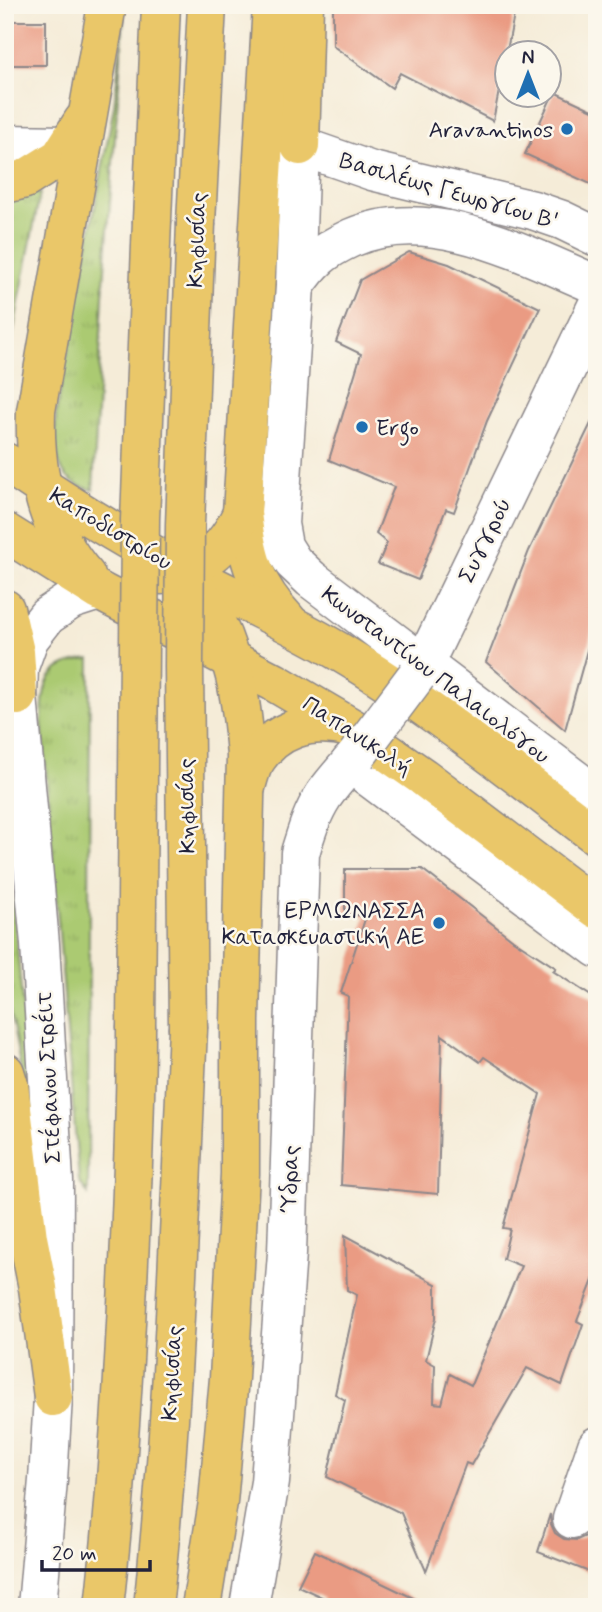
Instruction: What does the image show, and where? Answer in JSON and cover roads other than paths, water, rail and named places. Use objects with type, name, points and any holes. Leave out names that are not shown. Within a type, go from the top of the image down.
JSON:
[{"type":"main road","points":[[99,591],[72,561],[53,526],[42,487],[35,437],[36,411],[107,5]]},
{"type":"main road","name":"Κηφισίας","points":[[104,1607],[124,1375],[136,1100],[140,520],[161,5]]},
{"type":"main road","name":"Κηφισίας","points":[[152,1607],[167,1451],[188,1029],[185,537],[207,5]]},
{"type":"main road","points":[[272,5],[242,513],[246,546],[256,577],[273,604],[295,628]]},
{"type":"main road","points":[[300,146],[304,5]]},
{"type":"main road","points":[[5,184],[25,179],[60,157],[89,110]]},
{"type":"main road","name":"Καποδιστρίου","points":[[5,462],[111,530],[182,570]]},
{"type":"main road","points":[[5,532],[99,591],[182,570],[202,562],[219,549],[233,533],[242,513]]},
{"type":"main road","points":[[182,570],[203,598],[218,625],[232,661],[244,724],[246,756],[240,1021],[240,1174],[229,1378],[218,1502],[201,1607]]},
{"type":"main road","name":"Κωνσταντίνου Παλαιολόγου","points":[[182,570],[323,642],[390,682],[597,836]]},
{"type":"main road","name":"Παπανικολή","points":[[99,591],[274,682],[354,749],[423,777],[597,909]]},
{"type":"main road","points":[[5,609],[15,652],[18,696]]},
{"type":"main road","points":[[245,789],[253,766],[266,747],[285,733],[308,724],[331,723],[354,749]]},
{"type":"main road","points":[[5,1072],[53,1397]]},
{"type":"street","points":[[5,144],[67,145]]},
{"type":"street","name":"Βασιλέως Γεωργίου Β'","points":[[300,146],[372,171],[533,210],[597,237]]},
{"type":"street","points":[[295,286],[300,146]]},
{"type":"street","name":"Βασιλέως Γεωργίου Β'","points":[[295,286],[316,258],[327,250],[359,235],[403,226],[424,226],[481,238],[597,285]]},
{"type":"street","name":"Κωνσταντίνου Παλαιολόγου","points":[[295,286],[280,490],[279,524],[283,546],[293,562],[311,579],[420,669],[597,796]]},
{"type":"street","name":"Συγγρού","points":[[354,749],[420,669],[597,306]]},
{"type":"street","name":"Στέφανου Στρέιτ","points":[[37,1607],[53,1397],[54,1181],[40,944],[18,696],[19,667],[29,639],[47,616],[71,600],[99,591]]},
{"type":"street","name":"Παπανικολή","points":[[354,749],[597,948]]},
{"type":"street","name":"Ύδρας","points":[[249,1607],[270,1482],[287,1253],[300,853],[307,828],[316,810],[354,749]]},
{"type":"street","points":[[572,1519],[597,1446]]},
{"type":"place","name":"Aravantinos","points":[[567,129]]},
{"type":"place","name":"Ergo","points":[[362,427]]},
{"type":"place","name":"ΕΡΜΩΝΑΣΣΑ Κατασκευαστική ΑΕ","points":[[439,923]]}]
